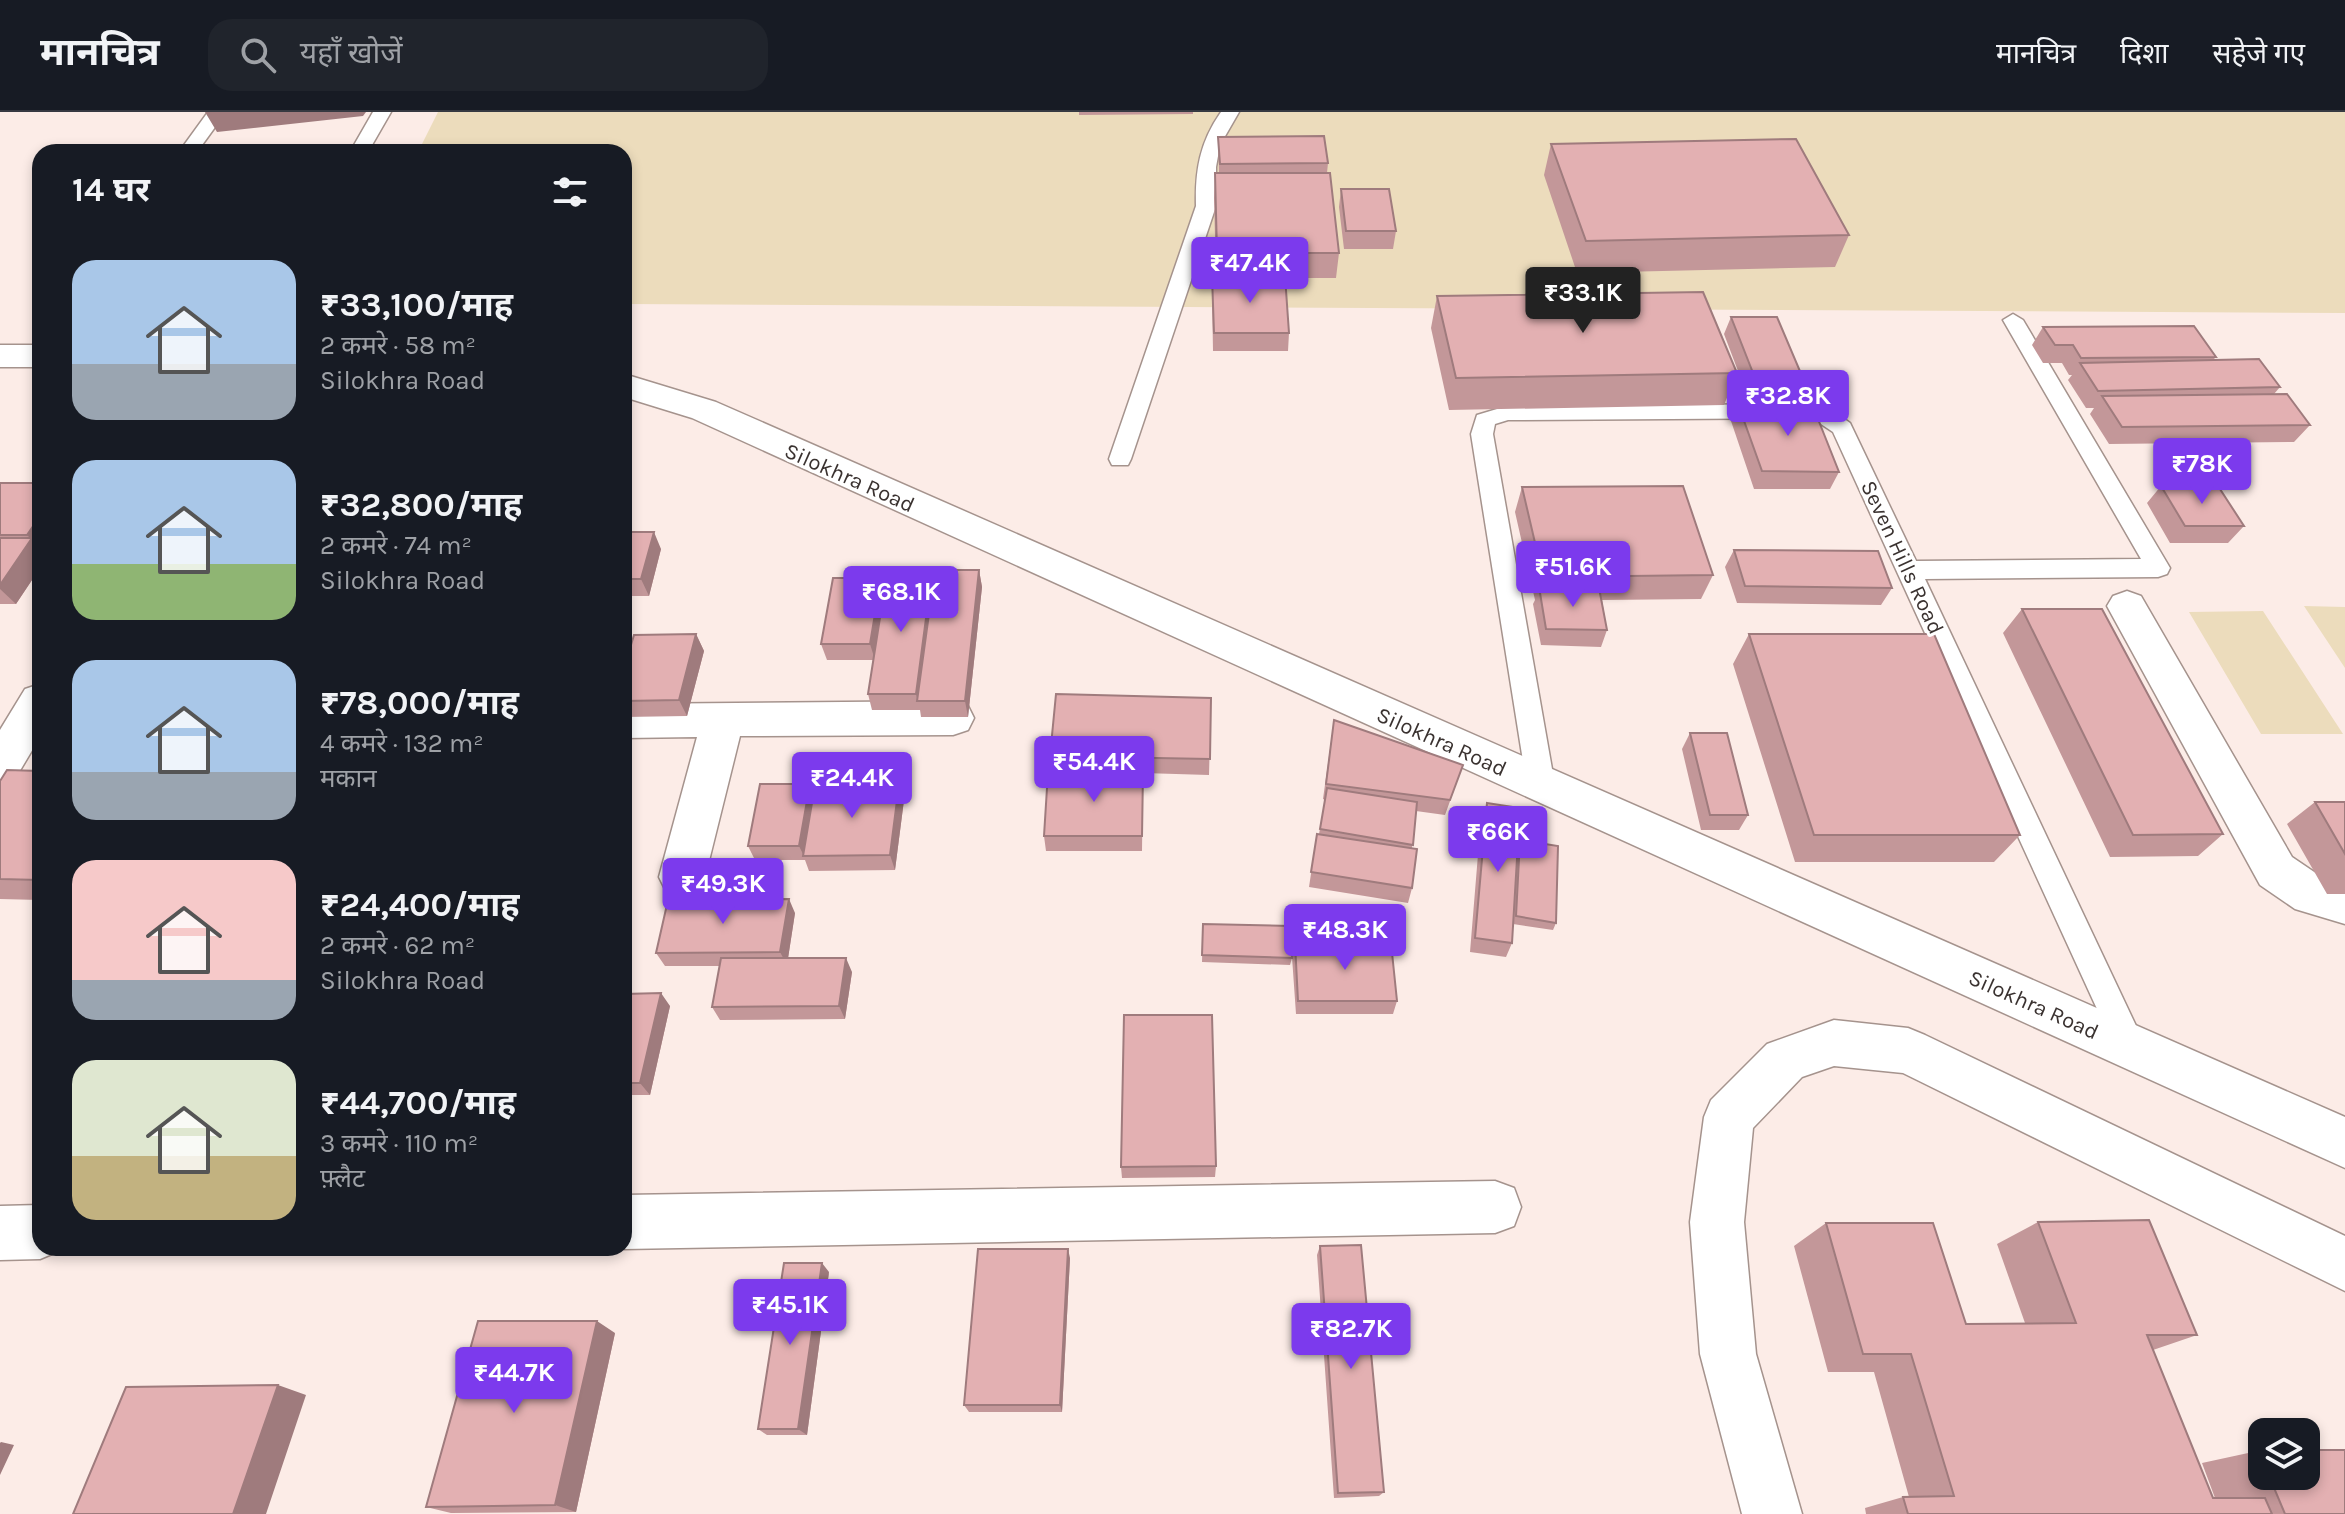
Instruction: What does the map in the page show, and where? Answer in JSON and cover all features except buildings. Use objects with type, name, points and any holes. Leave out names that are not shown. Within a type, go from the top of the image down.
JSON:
[{"type":"street","points":[[0,356],[32,356]]},
{"type":"street","name":"Silokhra Road","points":[[632,388],[704,410],[2345,1143]]},
{"type":"street","points":[[2127,606],[2276,871],[2311,895],[2345,904]]},
{"type":"street","points":[[632,721],[953,718]]},
{"type":"street","points":[[682,877],[723,720]]},
{"type":"street","points":[[0,767],[32,722]]},
{"type":"street","points":[[1772,1514],[1728,1354],[1717,1222],[1729,1117],[1785,1060],[1834,1043],[1908,1051],[2345,1264]]},
{"type":"street","points":[[632,1222],[1495,1207]]},
{"type":"street","points":[[0,1233],[32,1232]]},
{"type":"lane","points":[[194,144],[217,112]]},
{"type":"lane","points":[[364,144],[382,112]]},
{"type":"lane","points":[[1120,459],[1206,206],[1204,169],[1213,135],[1230,112]]},
{"type":"lane","points":[[1910,570],[2158,568],[2013,320]]},
{"type":"lane","name":"Seven Hills Road","points":[[1541,786],[1482,434],[1485,420],[1507,413],[1804,411],[1825,416],[1842,428],[2130,1047]]},
{"type":"shaded area","points":[[438,112],[2345,112],[2345,313],[632,304],[632,144],[422,144]]},
{"type":"shaded area","points":[[2304,606],[2345,607],[2345,668]]},
{"type":"shaded area","points":[[2263,611],[2343,734],[2261,734],[2189,612]]}]
